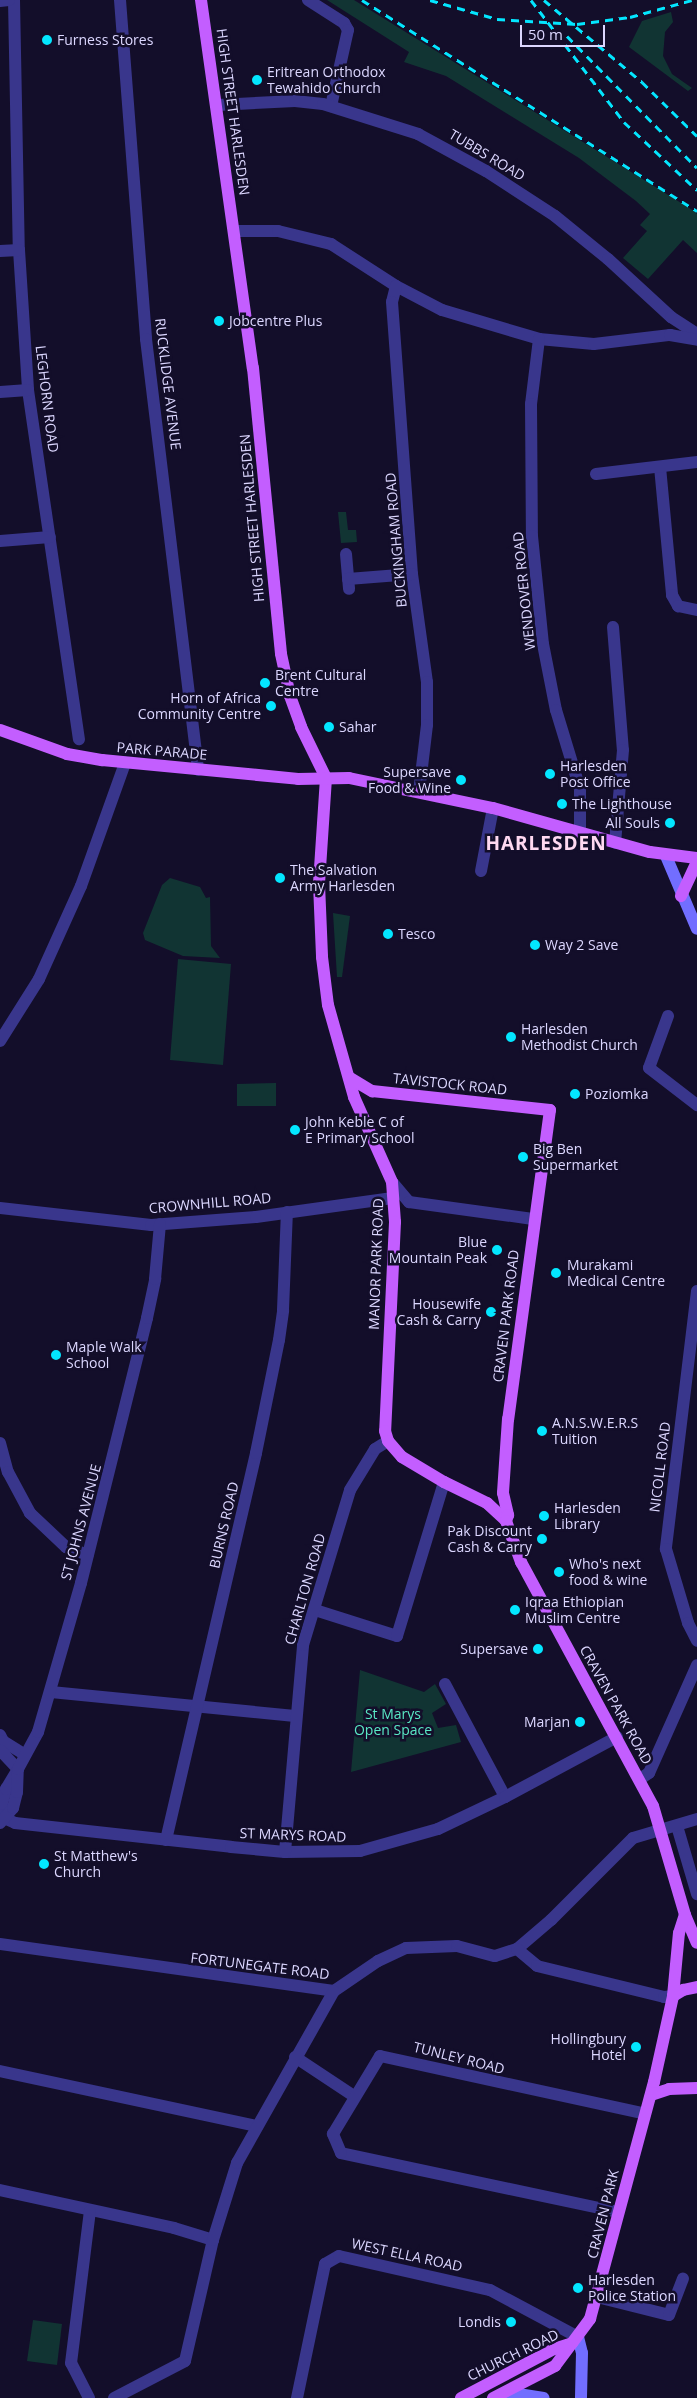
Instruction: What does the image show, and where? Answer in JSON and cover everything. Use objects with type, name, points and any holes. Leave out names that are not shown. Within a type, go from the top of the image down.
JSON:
[{"type":"main road","name":"HIGH STREET HARLESDEN","points":[[201,0],[218,105],[253,368],[281,654],[290,696],[301,728],[326,778]]},
{"type":"main road","name":"PARK PARADE","points":[[0,731],[80,757],[298,779],[326,778]]},
{"type":"main road","points":[[326,778],[350,778],[419,792],[493,808],[575,833],[666,856],[697,858]]},
{"type":"main road","name":"MANOR PARK ROAD","points":[[326,778],[327,796],[320,872],[322,957],[328,1005],[354,1097],[392,1182],[385,1430],[388,1441]]},
{"type":"main road","points":[[681,896],[697,862]]},
{"type":"main road","name":"TAVISTOCK ROAD","points":[[350,1078],[372,1091],[550,1110],[533,1219]]},
{"type":"main road","points":[[358,1103],[372,1091]]},
{"type":"main road","name":"CRAVEN PARK ROAD","points":[[533,1219],[508,1419],[503,1492],[508,1515],[506,1520],[521,1562],[640,1779],[663,1829],[685,1915],[697,1942]]},
{"type":"main road","points":[[388,1441],[402,1457],[444,1482],[487,1503],[506,1520]]},
{"type":"main road","points":[[487,1503],[503,1492]]},
{"type":"main road","name":"CRAVEN PARK ROAD","points":[[673,1996],[679,1933],[685,1915]]},
{"type":"main road","points":[[673,1996],[683,1990],[697,1987]]},
{"type":"main road","name":"CRAVEN PARK","points":[[575,2340],[590,2320],[597,2297],[618,2212],[651,2095],[673,1996]]},
{"type":"main road","points":[[655,2073],[669,2089]]},
{"type":"main road","points":[[651,2095],[669,2089],[697,2088]]},
{"type":"main road","name":"CHURCH ROAD","points":[[494,2398],[555,2366],[575,2340]]},
{"type":"main road","name":"CHURCH ROAD","points":[[461,2398],[554,2349],[575,2340]]},
{"type":"street","points":[[0,1],[9,0]]},
{"type":"street","name":"LEGHORN ROAD","points":[[14,0],[20,250],[28,390],[79,739]]},
{"type":"street","name":"RUCKLIDGE AVENUE","points":[[120,0],[146,338],[198,770]]},
{"type":"street","points":[[308,0],[344,23],[348,30],[331,106]]},
{"type":"street","name":"TUBBS ROAD","points":[[218,105],[295,101],[331,106],[418,134],[486,171],[579,234],[671,317],[697,334]]},
{"type":"street","points":[[234,231],[278,231],[330,244],[396,286],[442,310],[539,339],[594,344],[670,334],[697,340]]},
{"type":"street","points":[[0,251],[20,250]]},
{"type":"street","name":"BUCKINGHAM ROAD","points":[[396,286],[392,302],[412,574],[427,682],[427,725],[419,792]]},
{"type":"street","name":"WENDOVER ROAD","points":[[539,339],[531,404],[532,536],[543,644],[556,710],[580,789],[575,833]]},
{"type":"street","points":[[0,392],[28,390]]},
{"type":"street","points":[[596,474],[697,462]]},
{"type":"street","points":[[660,467],[672,595],[678,606],[697,610]]},
{"type":"street","points":[[0,541],[50,537]]},
{"type":"street","points":[[346,554],[348,584],[412,574]]},
{"type":"street","points":[[613,627],[623,750],[615,843]]},
{"type":"street","points":[[0,1041],[39,979],[81,886],[125,763]]},
{"type":"street","points":[[481,871],[493,808]]},
{"type":"street","points":[[666,856],[681,896],[697,929]]},
{"type":"street","points":[[668,1016],[649,1068],[697,1105]]},
{"type":"street","points":[[392,1182],[409,1202],[533,1219]]},
{"type":"street","name":"CROWNHILL ROAD","points":[[0,1208],[160,1224],[287,1212],[393,1198]]},
{"type":"street","name":"BURNS ROAD","points":[[166,1840],[256,1453],[278,1340],[283,1310],[287,1212]]},
{"type":"street","name":"ST JOHNS AVENUE","points":[[2,1820],[2,1804],[6,1788],[38,1732],[51,1692],[88,1555],[147,1318],[155,1279],[160,1224]]},
{"type":"street","name":"NICOLL ROAD","points":[[697,1291],[666,1549],[688,1622],[697,1641]]},
{"type":"street","name":"CHARLTON ROAD","points":[[285,1852],[295,1716],[303,1645],[350,1490],[375,1449],[388,1441]]},
{"type":"street","points":[[0,1443],[8,1472],[30,1513],[66,1547],[88,1555]]},
{"type":"street","points":[[315,1610],[397,1636],[444,1482]]},
{"type":"street","points":[[640,1779],[651,1768],[697,1665]]},
{"type":"street","points":[[445,1684],[505,1797]]},
{"type":"street","points":[[51,1692],[295,1716]]},
{"type":"street","points":[[0,1735],[3,1741],[24,1755]]},
{"type":"street","name":"ST MARYS ROAD","points":[[2,1820],[14,1823],[285,1852],[360,1851],[438,1828],[505,1797],[617,1737]]},
{"type":"street","points":[[0,1750],[18,1769]]},
{"type":"street","points":[[673,1996],[664,1997],[537,1966],[524,1959],[517,1949],[552,1920],[633,1838],[697,1819]]},
{"type":"street","points":[[677,1826],[697,1894]]},
{"type":"street","name":"FORTUNEGATE ROAD","points":[[0,1944],[334,1991],[378,1961],[406,1948],[457,1946],[495,1956],[517,1949]]},
{"type":"street","points":[[114,2398],[140,2392],[185,2361],[213,2240],[237,2163],[295,2056],[334,1991]]},
{"type":"street","points":[[295,2056],[354,2096],[333,2134],[341,2153],[618,2212]]},
{"type":"street","name":"TUNLEY ROAD","points":[[354,2096],[380,2056],[393,2057],[501,2084],[645,2114]]},
{"type":"street","points":[[0,2071],[257,2126]]},
{"type":"street","points":[[0,2190],[174,2228],[213,2240]]},
{"type":"street","points":[[90,2210],[70,2364],[90,2398]]},
{"type":"street","name":"WEST ELLA ROAD","points":[[297,2398],[326,2264],[339,2256],[490,2290],[575,2340]]},
{"type":"street","points":[[597,2297],[669,2315],[683,2279]]},
{"type":"street","points":[[575,2340],[582,2353],[581,2398]]},
{"type":"street","points":[[506,2392],[544,2398]]},
{"type":"green space","points":[[327,0],[354,0],[694,211],[697,214],[697,253],[683,240],[648,279],[623,258],[647,231],[640,225],[650,214],[636,201],[579,158],[446,76],[404,62],[409,52]]},
{"type":"green space","points":[[671,12],[673,22],[665,32],[663,56],[672,74],[692,88],[688,91],[629,47],[642,21]]},
{"type":"green space","points":[[338,512],[346,512],[348,530],[356,530],[357,542],[341,543]]},
{"type":"green space","points":[[170,878],[200,887],[206,898],[210,897],[211,946],[220,958],[183,956],[145,940],[143,933],[162,885]]},
{"type":"green space","points":[[333,913],[350,916],[342,977],[337,977]]},
{"type":"green space","points":[[178,959],[231,964],[223,1065],[170,1060]]},
{"type":"green space","points":[[276,1083],[276,1106],[237,1106],[237,1084]]},
{"type":"green space","name":"St Marys Open Space","points":[[360,1670],[424,1692],[435,1684],[446,1704],[432,1713],[438,1728],[456,1725],[461,1742],[351,1772]]},
{"type":"green space","points":[[33,2320],[62,2324],[57,2365],[27,2361]]},
{"type":"railway","points":[[362,0],[697,211]]},
{"type":"railway","points":[[430,0],[497,19],[577,24],[630,17],[692,0]]},
{"type":"railway","points":[[531,0],[624,122],[697,190]]},
{"type":"railway","points":[[544,0],[642,82],[697,136]]},
{"type":"railway","points":[[567,36],[697,168]]},
{"type":"place","name":"Furness Stores","points":[[47,40]]},
{"type":"place","name":"Eritrean Orthodox Tewahido Church","points":[[257,80]]},
{"type":"place","name":"Jobcentre Plus","points":[[219,321]]},
{"type":"place","name":"Brent Cultural Centre","points":[[265,683]]},
{"type":"place","name":"Horn of Africa Community Centre","points":[[271,706]]},
{"type":"place","name":"Sahar","points":[[329,727]]},
{"type":"place","name":"Harlesden Post Office","points":[[550,774]]},
{"type":"place","name":"Supersave Food & Wine","points":[[461,780]]},
{"type":"place","name":"The Lighthouse","points":[[562,804]]},
{"type":"place","name":"All Souls","points":[[670,823]]},
{"type":"place","name":"The Salvation Army Harlesden","points":[[280,878]]},
{"type":"place","name":"Tesco","points":[[388,934]]},
{"type":"place","name":"Way 2 Save","points":[[535,945]]},
{"type":"place","name":"Harlesden Methodist Church","points":[[511,1037]]},
{"type":"place","name":"Poziomka","points":[[575,1094]]},
{"type":"place","name":"John Keble C of E Primary School","points":[[295,1130]]},
{"type":"place","name":"Big Ben Supermarket","points":[[523,1157]]},
{"type":"place","name":"Blue Mountain Peak","points":[[497,1250]]},
{"type":"place","name":"Murakami Medical Centre","points":[[556,1273]]},
{"type":"place","name":"Housewife Cash & Carry","points":[[491,1312]]},
{"type":"place","name":"Maple Walk School","points":[[56,1355]]},
{"type":"place","name":"A.N.S.W.E.R.S Tuition","points":[[542,1431]]},
{"type":"place","name":"Harlesden Library","points":[[544,1516]]},
{"type":"place","name":"Pak Discount Cash & Carry","points":[[542,1539]]},
{"type":"place","name":"Who's next food & wine","points":[[559,1572]]},
{"type":"place","name":"Iqraa Ethiopian Muslim Centre","points":[[515,1610]]},
{"type":"place","name":"Supersave","points":[[538,1649]]},
{"type":"place","name":"Marjan","points":[[580,1722]]},
{"type":"place","name":"St Matthew's Church","points":[[44,1864]]},
{"type":"place","name":"Hollingbury Hotel","points":[[636,2047]]},
{"type":"place","name":"Harlesden Police Station","points":[[578,2288]]},
{"type":"place","name":"Londis","points":[[511,2322]]},
{"type":"district","name":"HARLESDEN","points":[[546,844]]}]
